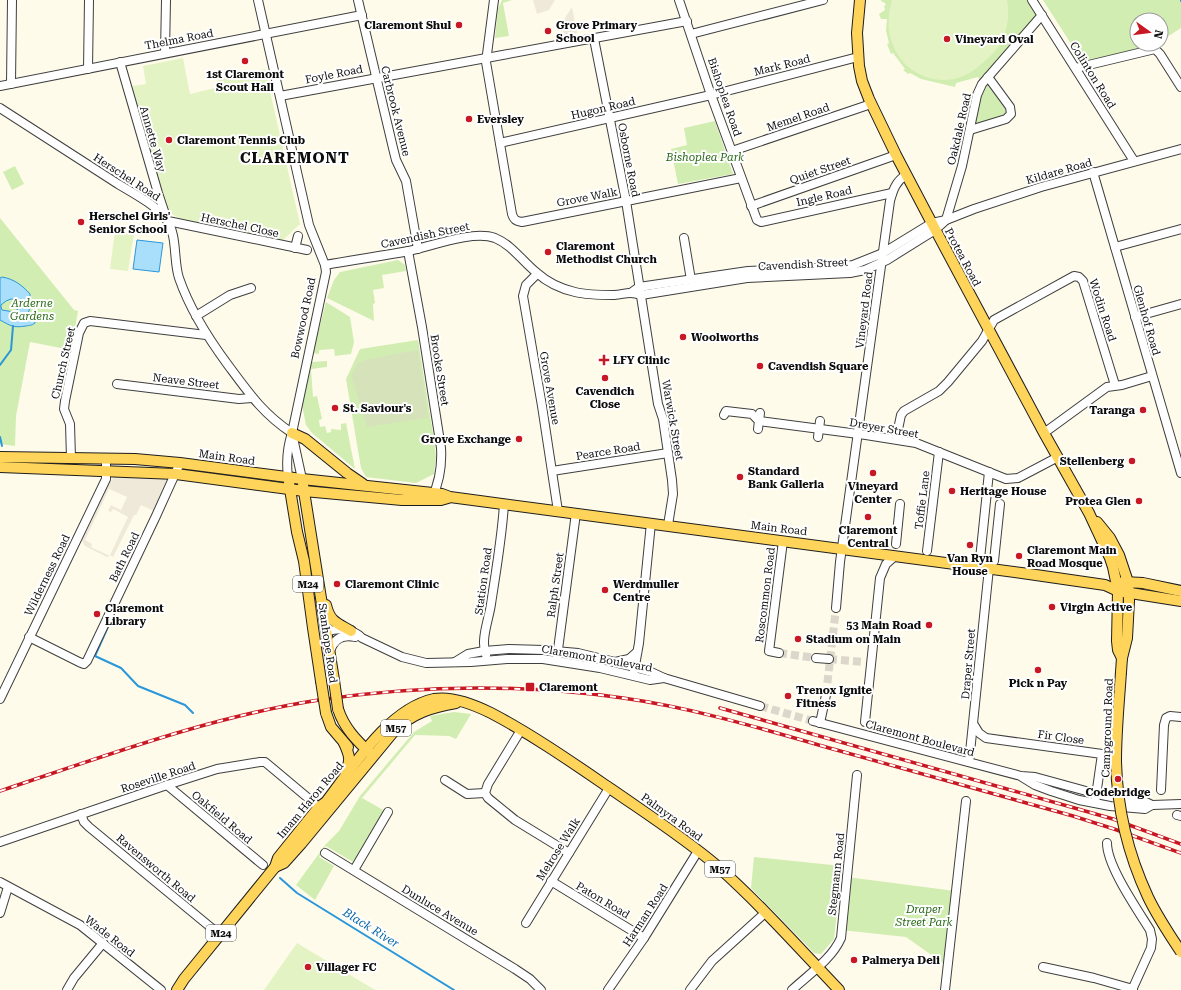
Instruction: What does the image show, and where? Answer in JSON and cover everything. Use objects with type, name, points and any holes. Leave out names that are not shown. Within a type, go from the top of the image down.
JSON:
[{"type":"main road","name":"Protea Road","points":[[860,0],[857,22],[858,57],[862,81],[871,104],[906,175],[988,330],[1089,513],[1112,563],[1117,586]]},
{"type":"main road","points":[[292,433],[305,439],[347,473],[365,485]]},
{"type":"main road","name":"Main Road","points":[[0,457],[106,458],[180,463],[302,479],[365,485],[433,496]]},
{"type":"main road","name":"Main Road","points":[[0,467],[106,470],[176,474],[304,491],[402,500],[442,494],[450,497],[895,556],[991,565],[1105,585],[1181,590]]},
{"type":"main road","name":"Bowwood Road","points":[[288,477],[290,489]]},
{"type":"main road","name":"Bowwood Road","points":[[302,479],[304,491]]},
{"type":"main road","name":"Stanhope Road","points":[[290,489],[297,532],[304,561],[326,713],[331,727],[344,743],[366,757]]},
{"type":"main road","name":"Stanhope Road","points":[[304,491],[338,710],[348,730],[366,757]]},
{"type":"main road","name":"Protea Road","points":[[1089,513],[1110,538],[1119,556],[1128,587]]},
{"type":"main road","points":[[317,579],[325,597],[330,617],[336,623],[351,631]]},
{"type":"main road","name":"Campground Road","points":[[1117,586],[1117,641],[1118,650],[1122,658]]},
{"type":"main road","name":"Main Road","points":[[1128,587],[1181,601]]},
{"type":"main road","name":"Campground Road","points":[[1128,587],[1127,638],[1122,658],[1116,761],[1117,786],[1124,827],[1136,868],[1148,898],[1181,952]]},
{"type":"main road","points":[[321,680],[324,672],[321,639],[326,632]]},
{"type":"main road","name":"Palmyra Road","points":[[366,757],[383,731],[404,713],[425,702],[441,698],[462,702],[491,713],[566,759],[698,851],[765,912],[839,990]]},
{"type":"main road","name":"M57","points":[[366,757],[411,717],[426,710],[462,702]]},
{"type":"main road","points":[[317,805],[349,764],[350,756],[344,743]]},
{"type":"main road","name":"Imam Haron Road","points":[[176,990],[275,867],[278,858],[317,805],[326,802],[366,757]]},
{"type":"main road","name":"Imam Haron Road","points":[[275,867],[284,863],[301,844],[366,757]]},
{"type":"street","points":[[11,84],[12,0]]},
{"type":"street","points":[[88,69],[89,0]]},
{"type":"street","points":[[165,53],[166,0]]},
{"type":"street","name":"Bowwood Road","points":[[258,0],[309,225],[325,265],[326,272],[287,451],[288,477]]},
{"type":"street","name":"Carbrook Avenue","points":[[358,0],[396,160],[406,181],[418,249]]},
{"type":"street","points":[[494,0],[486,62],[500,142]]},
{"type":"street","name":"Bishoplea Road","points":[[679,0],[751,206],[756,219],[761,222]]},
{"type":"street","points":[[691,34],[823,0]]},
{"type":"street","name":"Colinton Road","points":[[1032,0],[1134,161]]},
{"type":"street","name":"Thelma Road","points":[[0,86],[362,15]]},
{"type":"street","name":"Oakdale Road","points":[[946,220],[958,181],[977,95],[982,84],[1042,15]]},
{"type":"street","name":"Foyle Road","points":[[280,96],[376,77],[594,39],[687,21]]},
{"type":"street","name":"Osborne Road","points":[[594,39],[626,201],[640,291]]},
{"type":"street","points":[[1076,68],[1155,49],[1160,54],[1181,87]]},
{"type":"street","name":"Mark Road","points":[[711,94],[858,57]]},
{"type":"street","name":"Annette Way","points":[[120,62],[158,193],[168,221]]},
{"type":"street","points":[[970,130],[1005,120],[1010,114],[1010,107],[988,77]]},
{"type":"street","name":"Hugon Road","points":[[500,142],[711,94]]},
{"type":"street","name":"Memel Road","points":[[732,151],[871,104]]},
{"type":"street","name":"Herschel Road","points":[[0,108],[159,211],[168,221]]},
{"type":"street","name":"Grove Walk","points":[[500,142],[512,214],[516,220],[522,222],[741,178]]},
{"type":"street","name":"Kildare Road","points":[[946,220],[1035,189],[1181,149]]},
{"type":"street","name":"Quiet Street","points":[[751,206],[896,155]]},
{"type":"street","name":"Glenhof Road","points":[[1093,172],[1181,473]]},
{"type":"street","name":"Vineyard Road","points":[[836,608],[842,549],[881,262],[892,193],[899,180],[906,175]]},
{"type":"street","name":"Ingle Road","points":[[761,222],[892,193]]},
{"type":"street","name":"Cavendish Street","points":[[325,265],[408,251],[471,236],[490,237],[506,245],[537,274],[557,285],[575,292],[611,295],[747,278],[850,273],[865,270],[881,262],[946,220]]},
{"type":"street","points":[[168,221],[172,230],[178,276],[186,296],[206,335],[252,398],[275,421],[292,433]]},
{"type":"street","name":"Herschel Close","points":[[168,221],[307,250]]},
{"type":"street","name":"Cavendish Street","points":[[640,291],[748,271],[853,265],[883,253],[934,227]]},
{"type":"street","points":[[1115,247],[1181,229]]},
{"type":"street","points":[[295,248],[298,236]]},
{"type":"street","points":[[684,238],[690,274]]},
{"type":"street","name":"Brooke Street","points":[[408,251],[422,327],[441,448],[441,461],[433,496]]},
{"type":"street","name":"Grove Avenue","points":[[537,274],[526,285],[523,296],[558,511]]},
{"type":"street","name":"Wodin Road","points":[[988,330],[994,320],[1071,277],[1077,276],[1083,280],[1115,385]]},
{"type":"street","points":[[196,316],[230,295],[251,288]]},
{"type":"street","name":"Warwick Street","points":[[640,291],[658,404],[663,419],[673,488],[668,525]]},
{"type":"street","points":[[1135,317],[1181,304]]},
{"type":"street","name":"Church Street","points":[[71,458],[71,433],[69,418],[64,409],[64,401],[79,333],[84,323],[92,321],[206,335]]},
{"type":"street","points":[[896,439],[901,415],[904,411],[939,391],[971,356],[988,330]]},
{"type":"street","points":[[1044,433],[1107,387],[1122,385],[1152,376]]},
{"type":"street","name":"Neave Street","points":[[118,384],[239,399],[252,398]]},
{"type":"street","name":"Dreyer Street","points":[[724,415],[726,411],[752,414],[759,421],[916,443],[1006,479],[1018,478],[1058,457]]},
{"type":"street","name":"Bowwood Road","points":[[292,433],[302,479]]},
{"type":"street","name":"Toffie Lane","points":[[928,551],[939,452]]},
{"type":"street","name":"Pearce Road","points":[[552,471],[668,453]]},
{"type":"street","name":"Wilderness Road","points":[[0,699],[106,479],[106,458]]},
{"type":"street","name":"Bath Road","points":[[29,637],[81,663],[84,664],[87,661],[180,463]]},
{"type":"street","points":[[980,559],[989,472]]},
{"type":"street","name":"Station Road","points":[[484,651],[504,504]]},
{"type":"street","points":[[896,544],[900,504]]},
{"type":"street","name":"Draper Street","points":[[969,762],[991,565],[1000,504]]},
{"type":"street","name":"Ralph Street","points":[[556,660],[576,513]]},
{"type":"street","points":[[634,672],[651,523]]},
{"type":"street","name":"Roscommon Road","points":[[779,652],[769,651],[783,541]]},
{"type":"street","points":[[865,722],[868,662],[880,578],[886,564],[895,556]]},
{"type":"street","points":[[326,632],[338,629],[351,631]]},
{"type":"street","name":"Claremont Boulevard","points":[[351,631],[394,654],[415,661],[440,664],[492,659],[556,660],[600,668],[634,672]]},
{"type":"street","points":[[330,651],[334,642],[342,636],[347,635],[362,638]]},
{"type":"street","name":"Claremont Boulevard","points":[[454,662],[468,654],[509,649],[578,653],[615,662],[650,680],[664,678],[760,706]]},
{"type":"street","points":[[484,651],[486,655],[492,659]]},
{"type":"street","points":[[615,662],[629,659],[637,652]]},
{"type":"street","points":[[816,658],[829,659]]},
{"type":"street","name":"Claremont Boulevard","points":[[826,695],[817,722],[1021,776],[1035,777],[1096,794],[1131,801],[1146,802],[1152,805]]},
{"type":"street","points":[[1161,790],[1164,725],[1166,718],[1170,716],[1181,717]]},
{"type":"street","name":"Fir Close","points":[[974,725],[979,733],[986,738],[1102,754],[1095,803]]},
{"type":"street","points":[[521,730],[488,784],[486,793],[488,798],[515,820],[569,853]]},
{"type":"street","name":"Roseville Road","points":[[0,842],[218,769],[263,762],[317,805]]},
{"type":"street","name":"Stegmann Road","points":[[792,990],[831,953],[841,938],[857,776]]},
{"type":"street","name":"Claremont Boulevard","points":[[1021,776],[1040,787],[1079,800],[1095,803],[1145,809],[1152,805],[1181,804]]},
{"type":"street","points":[[445,780],[467,794],[486,793]]},
{"type":"street","name":"Oakfield Road","points":[[167,785],[264,866]]},
{"type":"street","name":"Melrose Walk","points":[[526,923],[608,788]]},
{"type":"street","points":[[945,990],[966,801]]},
{"type":"street","points":[[354,870],[388,812]]},
{"type":"street","name":"Ravensworth Road","points":[[80,814],[84,822],[89,827],[220,935]]},
{"type":"street","points":[[1043,967],[1094,978],[1132,989],[1148,955],[1152,939],[1150,930],[1118,876],[1107,850],[1107,843]]},
{"type":"street","name":"Harman Road","points":[[608,990],[644,938],[698,851]]},
{"type":"street","name":"Dunluce Avenue","points":[[325,853],[515,969],[530,979],[541,990]]},
{"type":"street","name":"Paton Road","points":[[551,881],[644,938]]},
{"type":"street","points":[[0,913],[4,884]]},
{"type":"street","name":"Wade Road","points":[[4,884],[80,925],[161,990]]},
{"type":"street","points":[[690,990],[712,961],[765,912]]},
{"type":"street","points":[[67,990],[74,978],[103,943]]},
{"type":"green space","points":[[502,0],[512,0],[503,3],[509,36],[495,38],[498,9]]},
{"type":"green space","name":"Vineyard Oval","points":[[881,0],[1032,0],[1042,15],[989,77],[1011,113],[970,130],[982,84],[978,77],[956,83],[955,87],[921,79],[910,73],[908,74],[903,70],[905,69],[893,53],[891,54],[887,44],[889,43],[886,31],[887,19],[881,19],[879,14],[885,10],[884,6],[886,5]]},
{"type":"green space","name":"Vineyard Oval","points":[[892,0],[1007,0],[1008,17],[1005,33],[998,48],[993,54],[968,74],[950,80],[929,78],[910,68],[896,52],[890,37],[889,27],[889,16]]},
{"type":"green space","points":[[1043,0],[1181,0],[1181,28],[1169,36],[1169,12],[1129,12],[1129,51],[1082,61]]},
{"type":"green space","points":[[183,58],[190,94],[219,87],[218,79],[265,69],[300,224],[283,240],[181,219],[168,212],[132,86],[146,84],[143,66]]},
{"type":"green space","name":"Bishoplea Park","points":[[715,121],[733,174],[678,184],[671,149],[687,145],[684,128]]},
{"type":"green space","points":[[15,166],[24,184],[12,190],[3,172]]},
{"type":"green space","name":"Arderne Gardens","points":[[0,218],[74,310],[78,311],[71,350],[30,342],[16,416],[15,446],[0,444]]},
{"type":"green space","points":[[115,231],[134,234],[128,271],[110,269]]},
{"type":"green space","points":[[398,260],[405,265],[406,271],[382,275],[384,288],[373,290],[375,303],[373,304],[374,321],[327,298],[334,280],[340,272]]},
{"type":"green space","points":[[326,302],[350,317],[354,342],[351,354],[335,356],[334,349],[319,350],[319,354],[313,353]]},
{"type":"green space","points":[[418,340],[434,440],[436,457],[434,474],[416,483],[366,477],[361,468],[346,379],[360,349]]},
{"type":"green space","points":[[418,350],[428,418],[367,427],[351,375],[358,363],[368,359]]},
{"type":"green space","points":[[327,361],[327,367],[311,369],[313,397],[317,396],[322,419],[319,420],[320,427],[325,426],[327,433],[331,432],[331,429],[341,430],[341,424],[346,423],[355,469],[312,433],[306,425],[302,405],[311,362]]},
{"type":"green space","points":[[454,712],[471,714],[456,739],[449,736],[415,735],[362,798],[385,811],[353,862],[326,846],[319,857],[334,866],[315,900],[296,885],[326,844],[339,831],[360,796],[414,732],[432,721],[430,716]]},
{"type":"green space","points":[[754,857],[842,866],[834,939],[821,954],[814,953],[751,888]]},
{"type":"green space","name":"Draper Street Park","points":[[847,877],[955,891],[947,966],[906,937],[841,930]]},
{"type":"green space","name":"Villager FC","points":[[297,943],[375,990],[264,990]]},
{"type":"shaded area","points":[[533,0],[555,0],[549,10],[537,14]]},
{"type":"shaded area","points":[[572,7],[577,33],[564,36],[561,24]]},
{"type":"shaded area","points":[[116,476],[167,478],[168,481],[154,512],[141,505],[136,515],[134,515],[113,557],[110,555],[128,517],[113,509],[111,512],[108,511],[111,505],[121,510],[127,497],[109,489],[85,540],[92,544],[91,547],[110,556],[107,557],[85,546],[82,541],[111,480]]},
{"type":"water","points":[[137,240],[163,243],[159,272],[133,269]]},
{"type":"water","points":[[2,277],[14,281],[21,285],[30,294],[30,307],[28,314],[35,319],[35,323],[22,327],[15,327],[0,320],[0,278]],"holes":[[[11,299],[19,300],[21,305],[14,312],[2,310],[1,305],[6,301]]]},
{"type":"waterway","name":"Black River","points":[[0,365],[11,350],[13,326]]},
{"type":"waterway","name":"Black River","points":[[0,437],[2,446]]},
{"type":"waterway","name":"Black River","points":[[115,611],[95,656],[121,668],[138,686],[185,705],[193,713]]},
{"type":"waterway","name":"Black River","points":[[280,878],[297,893],[454,990]]},
{"type":"tunnel","points":[[826,695],[836,608]]},
{"type":"tunnel","points":[[779,653],[816,658]]},
{"type":"tunnel","points":[[829,659],[865,662]]},
{"type":"tunnel","points":[[760,706],[813,721]]},
{"type":"railway","points":[[0,791],[118,751],[197,727],[278,707],[319,700],[395,691],[471,688],[547,690],[585,693],[650,702],[702,713],[1073,816],[1181,853]]},
{"type":"railway","points":[[720,708],[1113,819],[1181,844]]},
{"type":"place","name":"Claremont Shul","points":[[459,25]]},
{"type":"place","name":"Grove Primary School","points":[[548,31]]},
{"type":"place","name":"Vineyard Oval","points":[[947,39]]},
{"type":"place","name":"1st Claremont Scout Hall","points":[[245,61]]},
{"type":"place","name":"Eversley","points":[[469,119]]},
{"type":"place","name":"Claremont Tennis Club","points":[[169,140]]},
{"type":"place","name":"Herschel Girls' Senior School","points":[[81,222]]},
{"type":"place","name":"Claremont Methodist Church","points":[[548,252]]},
{"type":"place","name":"Woolworths","points":[[683,337]]},
{"type":"place","name":"LFY Clinic","points":[[604,360]]},
{"type":"place","name":"Cavendish Square","points":[[760,366]]},
{"type":"place","name":"Cavendich Close","points":[[605,378]]},
{"type":"place","name":"St. Saviour's","points":[[335,408]]},
{"type":"place","name":"Taranga","points":[[1143,410]]},
{"type":"place","name":"Grove Exchange","points":[[519,439]]},
{"type":"place","name":"Stellenberg","points":[[1132,461]]},
{"type":"place","name":"Vineyard Center","points":[[873,473]]},
{"type":"place","name":"Standard Bank Galleria","points":[[740,477]]},
{"type":"place","name":"Heritage House","points":[[952,491]]},
{"type":"place","name":"Protea Glen","points":[[1139,501]]},
{"type":"place","name":"Claremont Central","points":[[868,517]]},
{"type":"place","name":"Van Ryn House","points":[[970,545]]},
{"type":"place","name":"Claremont Main Road Mosque","points":[[1019,556]]},
{"type":"place","name":"Claremont Clinic","points":[[337,584]]},
{"type":"place","name":"Werdmuller Centre","points":[[605,590]]},
{"type":"place","name":"Virgin Active","points":[[1052,607]]},
{"type":"place","name":"Claremont Library","points":[[97,614]]},
{"type":"place","name":"53 Main Road","points":[[929,625]]},
{"type":"place","name":"Stadium on Main","points":[[798,639]]},
{"type":"place","name":"Pick n Pay","points":[[1038,670]]},
{"type":"place","name":"Claremont","points":[[530,687]]},
{"type":"place","name":"Trenox Ignite Fitness","points":[[788,696]]},
{"type":"place","name":"Codebridge","points":[[1118,779]]},
{"type":"place","name":"Palmerya Deli","points":[[854,960]]},
{"type":"place","name":"Villager FC","points":[[308,967]]},
{"type":"district","name":"CLAREMONT","points":[[295,158]]}]
